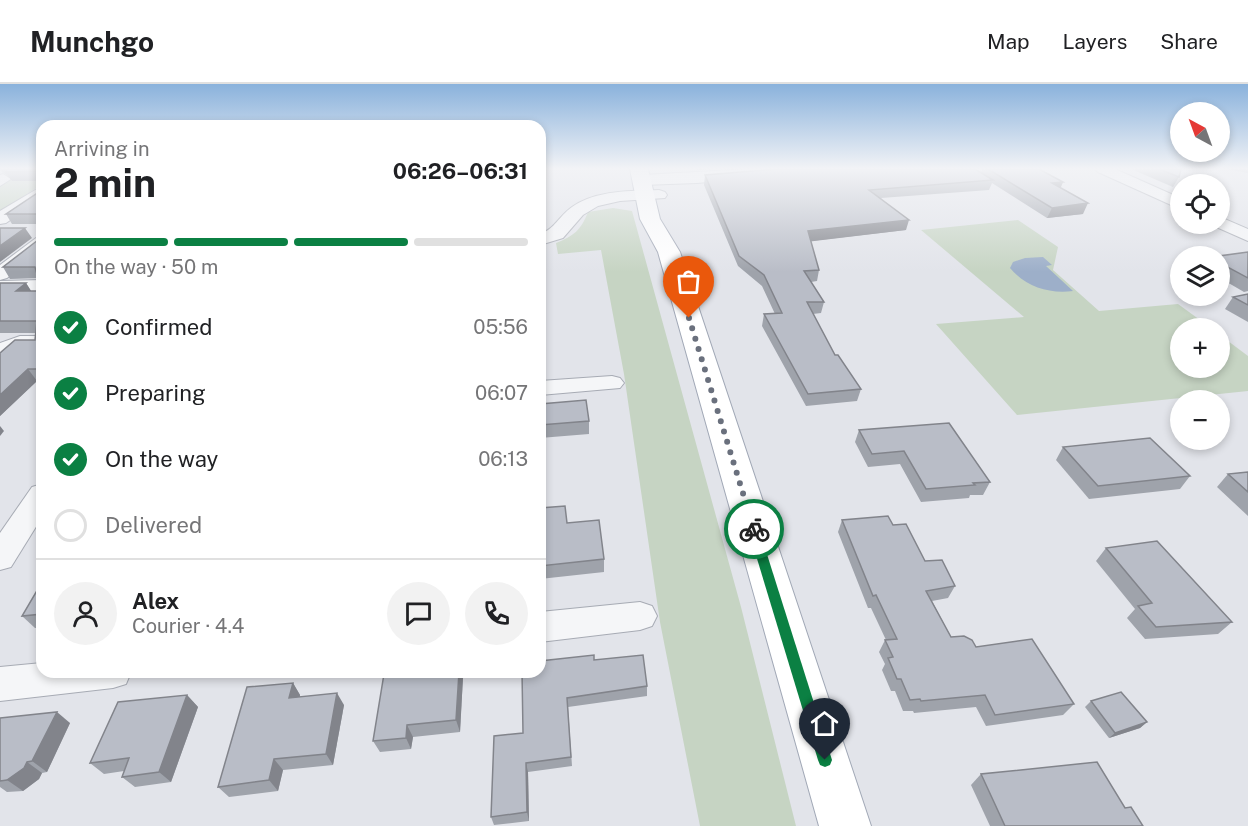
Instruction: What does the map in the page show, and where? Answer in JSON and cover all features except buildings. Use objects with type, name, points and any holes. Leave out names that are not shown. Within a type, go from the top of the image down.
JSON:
[{"type":"main road","points":[[649,204],[650,219],[669,252],[845,826]]},
{"type":"street","points":[[4,227],[29,204]]},
{"type":"street","points":[[546,238],[557,234],[584,206],[592,204]]},
{"type":"street","points":[[1230,220],[1248,217]]},
{"type":"street","points":[[1230,227],[1248,236]]},
{"type":"street","points":[[0,274],[36,237]]},
{"type":"street","points":[[0,287],[36,286]]},
{"type":"street","points":[[0,351],[20,343],[36,343]]},
{"type":"street","points":[[546,388],[612,382]]},
{"type":"street","points":[[0,558],[36,503]]},
{"type":"street","points":[[546,626],[640,616]]},
{"type":"street","points":[[0,684],[56,678]]},
{"type":"green space","points":[[0,204],[13,204],[0,212]]},
{"type":"green space","points":[[613,208],[632,211],[741,607],[796,826],[700,826],[660,622],[624,374],[601,250],[558,254],[556,243],[576,232],[588,212]]},
{"type":"green space","points":[[1018,220],[1058,247],[1053,270],[1099,311],[1170,305],[1181,306],[1197,318],[1170,318],[1170,378],[1230,378],[1230,342],[1248,356],[1248,391],[1230,393],[1230,390],[1170,390],[1170,399],[1017,415],[936,324],[1024,317],[921,230]]},
{"type":"water","points":[[1043,257],[1052,265],[1046,266],[1073,291],[1038,288],[1016,275],[1010,268],[1013,262],[1025,258]]},
{"type":"way so far","points":[[689,318],[754,529]]},
{"type":"route","points":[[754,529],[825,760]]}]
